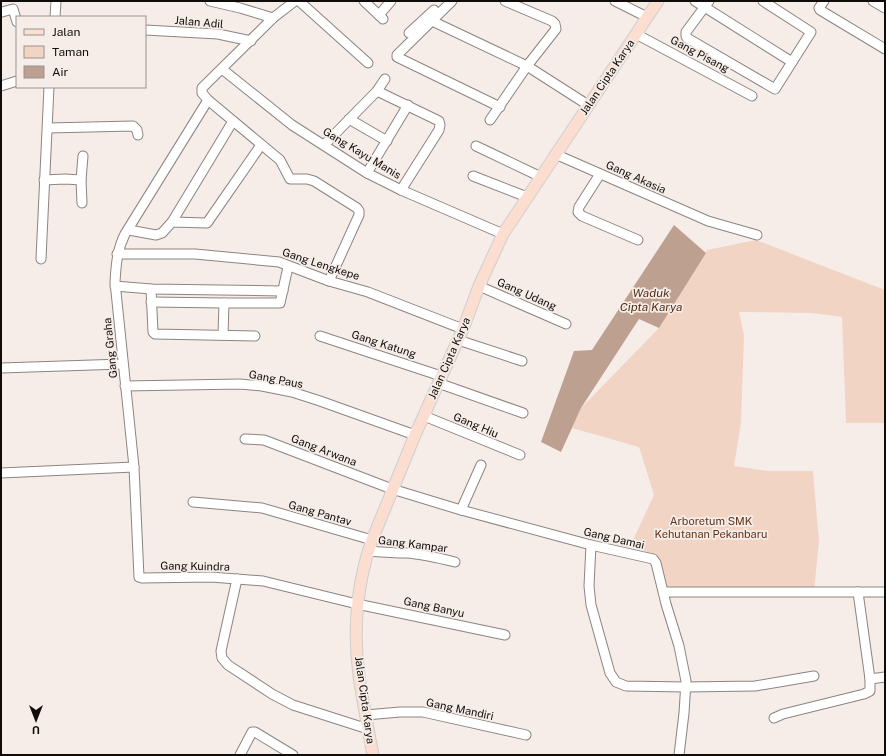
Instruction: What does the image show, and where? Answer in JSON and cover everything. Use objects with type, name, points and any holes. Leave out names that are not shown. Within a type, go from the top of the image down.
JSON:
[{"type":"main road","name":"Jalan Cipta Karya","points":[[373,755],[359,676],[357,604],[368,551],[372,540],[415,435],[463,330],[479,286],[503,234],[658,1]]},
{"type":"street","points":[[55,16],[56,1]]},
{"type":"street","points":[[210,1],[273,18]]},
{"type":"street","points":[[295,1],[273,18],[202,88],[202,93],[208,100],[280,160],[290,179],[307,179],[314,181],[356,208],[359,212],[359,215],[328,281]]},
{"type":"street","points":[[299,1],[368,63]]},
{"type":"street","points":[[364,1],[381,17],[391,1]]},
{"type":"street","points":[[409,33],[444,1]]},
{"type":"street","points":[[452,1],[396,55],[500,107]]},
{"type":"street","points":[[490,120],[527,66],[556,29],[555,24],[552,21],[505,1]]},
{"type":"street","points":[[615,1],[647,18]]},
{"type":"street","points":[[695,1],[707,4],[792,62]]},
{"type":"street","points":[[707,4],[686,32],[687,38],[774,89],[811,32],[763,1]]},
{"type":"street","points":[[824,1],[819,8],[820,10],[885,49]]},
{"type":"street","points":[[2,12],[12,9],[16,19]]},
{"type":"street","points":[[432,21],[527,66],[588,105]]},
{"type":"street","name":"Jalan Adil","points":[[146,30],[218,34],[251,41]]},
{"type":"street","name":"Gang Pisang","points":[[636,34],[752,96]]},
{"type":"street","name":"Gang Kayu Manis","points":[[222,69],[292,125],[367,173],[401,190],[503,234]]},
{"type":"street","points":[[324,145],[377,91],[385,79]]},
{"type":"street","points":[[1,86],[16,81]]},
{"type":"street","points":[[41,259],[49,88]]},
{"type":"street","points":[[377,91],[439,121],[440,125],[439,130],[401,190]]},
{"type":"street","name":"Gang Graha","points":[[134,467],[116,286],[117,254],[120,244],[208,100]]},
{"type":"street","points":[[367,173],[408,105]]},
{"type":"street","points":[[349,119],[387,141]]},
{"type":"street","points":[[129,230],[156,235],[162,234],[172,222],[233,121]]},
{"type":"street","points":[[48,128],[132,126],[137,130],[138,135]]},
{"type":"street","points":[[172,222],[207,223],[261,145]]},
{"type":"street","points":[[476,146],[541,176]]},
{"type":"street","name":"Gang Akasia","points":[[555,154],[708,221],[757,234]]},
{"type":"street","points":[[82,203],[81,180],[83,156]]},
{"type":"street","points":[[600,174],[579,207],[578,212],[582,216],[638,240]]},
{"type":"street","points":[[473,176],[527,197]]},
{"type":"street","points":[[44,180],[81,180]]},
{"type":"street","name":"Gang Lengkepe","points":[[117,254],[195,254],[279,262],[288,267],[328,281],[368,292],[463,330]]},
{"type":"street","points":[[151,302],[280,303],[288,267]]},
{"type":"street","points":[[116,286],[151,289],[283,291]]},
{"type":"street","name":"Gang Udang","points":[[479,286],[566,324]]},
{"type":"street","points":[[151,289],[153,332],[155,334],[255,336]]},
{"type":"street","points":[[223,335],[224,303]]},
{"type":"street","name":"Gang Katung","points":[[320,336],[440,379],[523,413]]},
{"type":"street","points":[[458,340],[522,362]]},
{"type":"street","points":[[1,368],[123,364]]},
{"type":"street","name":"Gang Paus","points":[[125,386],[240,384],[262,386],[292,392],[415,435]]},
{"type":"street","name":"Gang Hiu","points":[[424,416],[520,455]]},
{"type":"street","name":"Gang Arwana","points":[[245,439],[264,440],[392,489]]},
{"type":"street","points":[[460,510],[481,465]]},
{"type":"street","points":[[1,474],[134,467]]},
{"type":"street","name":"Gang Kuindra","points":[[134,467],[139,577],[211,577],[263,581],[357,604]]},
{"type":"street","name":"Gang Damai","points":[[392,489],[460,510],[591,545],[653,559],[656,563],[664,592]]},
{"type":"street","name":"Gang Pantav","points":[[193,502],[262,508],[372,540]]},
{"type":"street","points":[[591,545],[589,586],[591,605],[610,674],[616,682],[626,686],[755,686],[814,676]]},
{"type":"street","name":"Gang Kampar","points":[[368,551],[430,556],[455,562]]},
{"type":"street","points":[[236,579],[221,651],[222,658],[228,665],[272,694],[293,705],[368,729]]},
{"type":"street","points":[[680,755],[686,687],[679,646],[666,604],[664,592],[885,592]]},
{"type":"street","points":[[774,718],[783,714],[864,694],[870,691],[870,679],[858,592]]},
{"type":"street","name":"Gang Banyu","points":[[357,604],[505,635]]},
{"type":"street","points":[[870,679],[885,677]]},
{"type":"street","name":"Gang Mandiri","points":[[366,715],[400,712],[423,712],[526,735]]},
{"type":"street","points":[[240,755],[252,732],[255,732],[281,752],[293,755]]},
{"type":"green space","name":"Arboretum SMK Kehutanan Pekanbaru","points":[[756,240],[885,290],[885,423],[846,423],[842,317],[813,313],[739,312],[744,335],[741,423],[734,466],[768,471],[813,471],[819,541],[814,592],[664,592],[653,559],[633,540],[654,495],[639,447],[572,428],[581,408],[659,328],[707,250]]},
{"type":"water","name":"Waduk Cipta Karya","points":[[674,225],[706,253],[659,328],[639,319],[581,408],[561,452],[541,442],[574,351],[592,350]]}]
